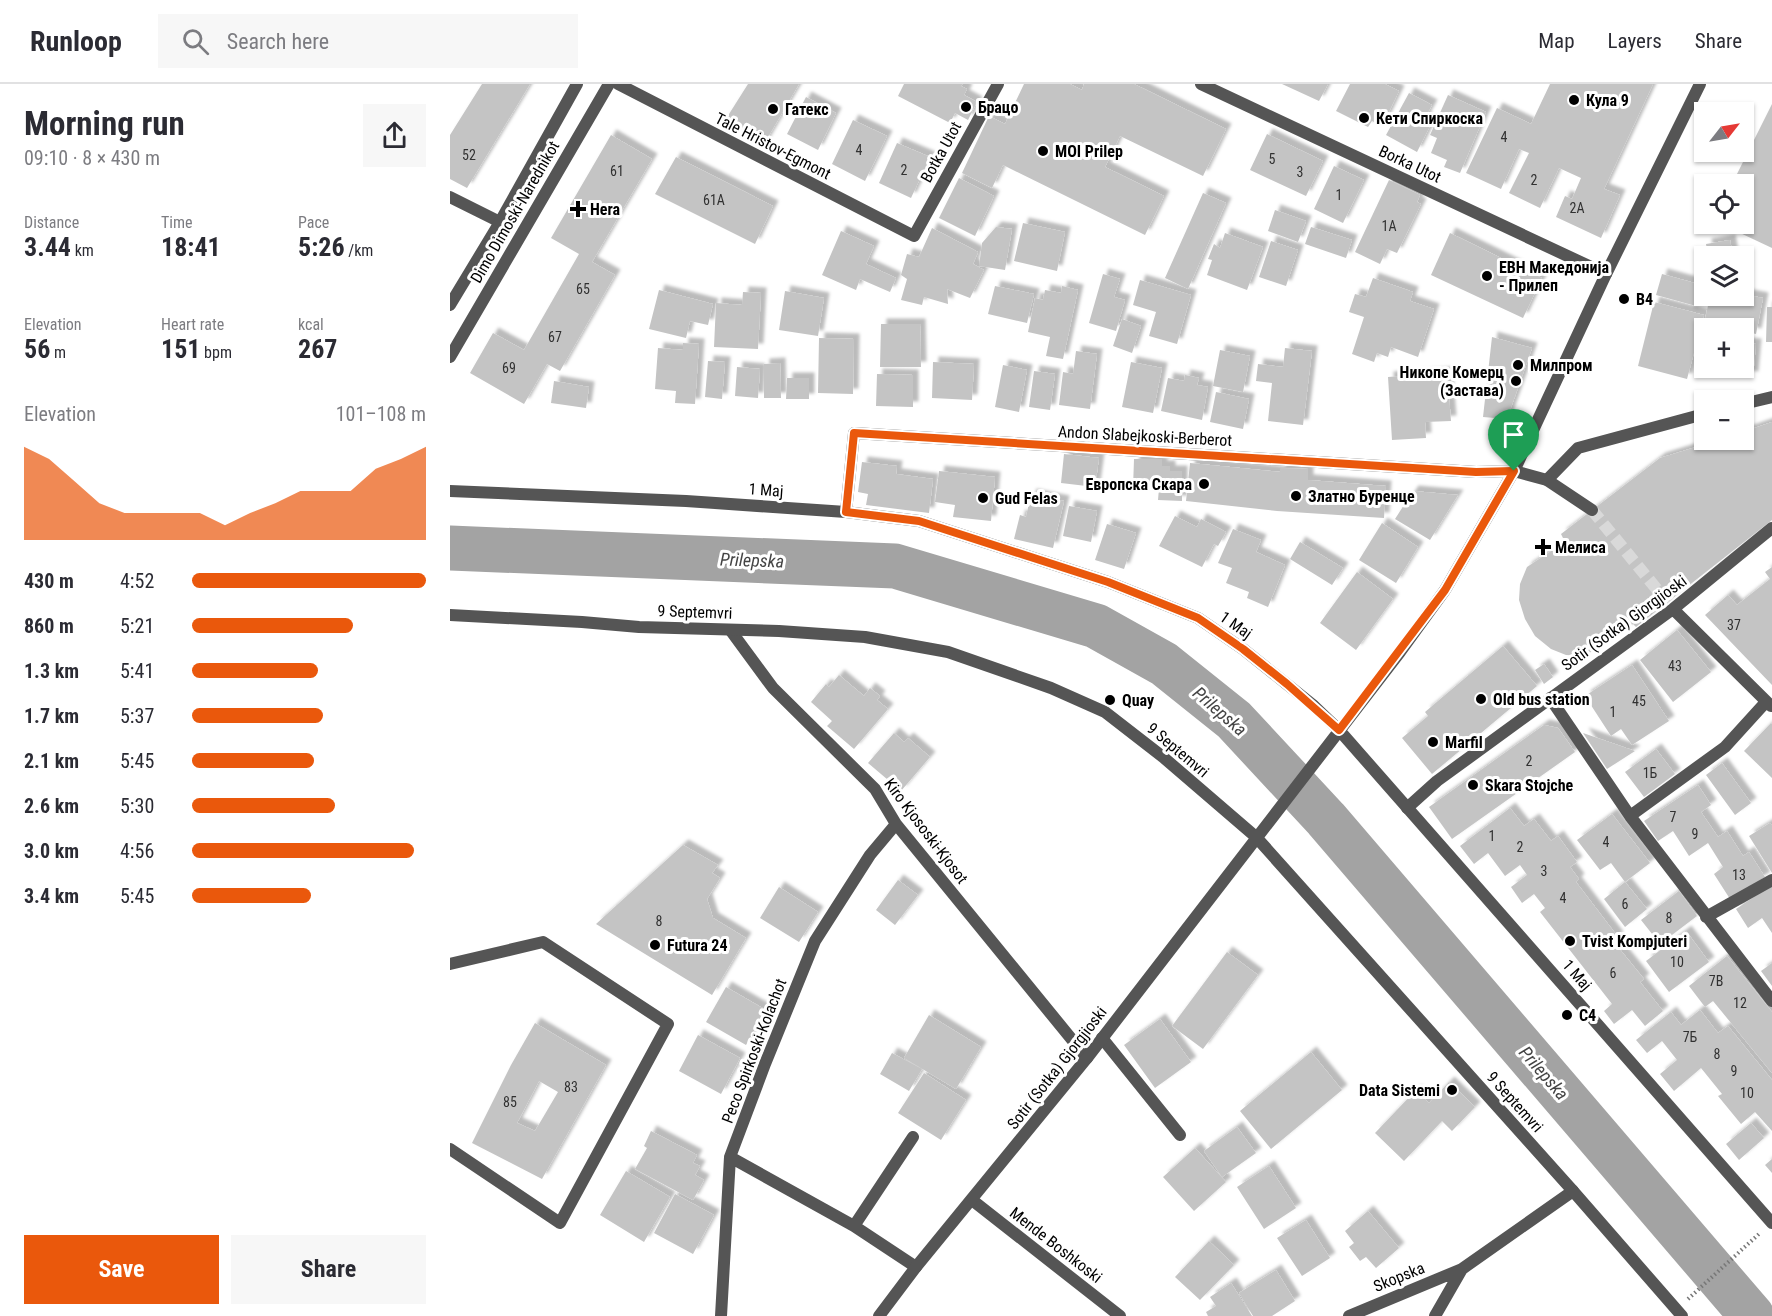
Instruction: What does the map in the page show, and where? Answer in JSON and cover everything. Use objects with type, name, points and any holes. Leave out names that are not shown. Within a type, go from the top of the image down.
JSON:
[{"type":"street","name":"Dimo Dimoski-Narednikot","points":[[450,305],[500,222],[577,84]]},
{"type":"street","name":"Dimo Dimoski-Narednikot","points":[[450,357],[609,84]]},
{"type":"street","name":"Tale Hristov-Egmont","points":[[618,84],[914,236]]},
{"type":"street","name":"Botka Utot","points":[[914,236],[998,84]]},
{"type":"street","name":"Borka Utot","points":[[1201,84],[1606,274]]},
{"type":"street","name":"Sotir (Sotka) Gjorgjioski","points":[[879,1316],[916,1267],[1087,1058],[1445,590],[1514,471],[1606,274],[1700,84]]},
{"type":"street","points":[[450,197],[500,222]]},
{"type":"street","points":[[1754,401],[1772,397]]},
{"type":"street","points":[[1547,480],[1578,448],[1694,417]]},
{"type":"street","name":"Andon Slabejkoski-Berberot","points":[[846,512],[854,433],[1476,472],[1514,471]]},
{"type":"street","points":[[1514,471],[1547,480],[1592,510]]},
{"type":"street","name":"1 Maj","points":[[450,490],[686,501],[846,512],[919,521],[1108,582],[1198,618],[1243,649],[1339,730],[1772,1222]]},
{"type":"street","name":"Sotir (Sotka) Gjorgjioski","points":[[1407,808],[1437,781],[1673,609],[1772,528]]},
{"type":"street","points":[[1630,816],[1725,747],[1769,705],[1673,609]]},
{"type":"street","name":"9 Septemvri","points":[[450,615],[865,637],[948,652],[1051,688],[1105,712],[1163,757],[1256,837],[1573,1191],[1677,1314]]},
{"type":"street","name":"Kiro Kjososki-Kjosot","points":[[731,631],[773,688],[875,789],[896,824],[1087,1058]]},
{"type":"street","points":[[1550,698],[1630,816],[1772,1001]]},
{"type":"street","name":"Peco Spirkoski-Kolachot","points":[[721,1316],[730,1157],[815,940],[870,855],[896,824]]},
{"type":"street","points":[[1706,917],[1772,880]]},
{"type":"street","points":[[450,964],[543,942],[668,1024],[560,1223],[450,1149]]},
{"type":"street","points":[[1102,1038],[1180,1135]]},
{"type":"street","points":[[854,1226],[913,1137]]},
{"type":"street","points":[[730,1157],[854,1226],[916,1267]]},
{"type":"street","points":[[1435,1316],[1462,1269],[1573,1191]]},
{"type":"street","name":"Mende Boshkoski","points":[[972,1200],[1120,1316]]},
{"type":"street","name":"Skopska","points":[[1349,1316],[1462,1269]]},
{"type":"path","points":[[1677,1314],[1772,1222]]},
{"type":"building","points":[[482,84],[530,84],[467,188],[450,179],[450,135]]},
{"type":"building","points":[[748,84],[799,84],[764,144],[724,122]]},
{"type":"building","points":[[904,84],[963,84],[961,86],[967,89],[964,95],[977,102],[968,120],[955,113],[950,123],[898,96]]},
{"type":"building","name":"MOI Prilep","points":[[1024,84],[1070,84],[1082,90],[1084,84],[1134,84],[1226,129],[1203,176],[1120,136],[1105,167],[1164,196],[1145,235],[1003,165],[992,188],[962,173],[989,116],[1005,124]]},
{"type":"building","points":[[1282,84],[1328,84],[1319,101]]},
{"type":"building","points":[[1350,84],[1385,84],[1399,91],[1382,126],[1372,121],[1368,127],[1336,111]]},
{"type":"building","points":[[1550,84],[1653,84],[1604,189],[1620,195],[1601,238],[1556,217],[1565,196],[1572,199],[1581,178],[1559,168],[1540,208],[1509,193],[1529,153],[1519,149],[1501,189],[1466,173],[1497,108],[1531,124]]},
{"type":"building","points":[[1409,93],[1432,105],[1425,118],[1432,122],[1417,152],[1386,135]]},
{"type":"building","points":[[1448,95],[1486,112],[1460,173],[1444,167],[1447,160],[1431,153],[1437,138],[1430,135]]},
{"type":"building","points":[[806,97],[836,113],[818,150],[787,134]]},
{"type":"building","points":[[1772,104],[1772,248],[1742,234],[1754,234],[1754,174],[1737,174],[1743,162],[1754,162],[1754,140]]},
{"type":"building","points":[[853,120],[887,136],[865,181],[832,164]]},
{"type":"building","points":[[1267,134],[1323,161],[1306,196],[1250,170]]},
{"type":"building","points":[[611,135],[652,159],[592,262],[615,275],[560,371],[547,364],[524,404],[470,373],[493,333],[524,350],[579,254],[551,238]]},
{"type":"building","points":[[897,143],[930,157],[911,198],[879,183]]},
{"type":"building","points":[[676,157],[773,206],[755,244],[655,194]]},
{"type":"building","points":[[1334,166],[1364,180],[1343,223],[1314,209]]},
{"type":"building","points":[[959,178],[994,196],[975,236],[939,218]]},
{"type":"building","points":[[1389,180],[1420,195],[1417,202],[1421,204],[1397,253],[1387,249],[1380,264],[1355,252]]},
{"type":"building","points":[[1203,193],[1226,203],[1188,289],[1165,278]]},
{"type":"building","points":[[1275,210],[1306,221],[1298,242],[1268,231]]},
{"type":"building","points":[[1023,223],[1065,232],[1057,271],[1014,261]]},
{"type":"building","points":[[996,227],[1012,229],[1005,270],[979,266],[982,243]]},
{"type":"building","points":[[1311,227],[1352,240],[1346,258],[1305,244]]},
{"type":"building","points":[[932,228],[978,252],[973,264],[984,270],[970,298],[947,289],[948,304],[924,297],[922,305],[901,300],[907,279],[901,275],[907,254],[919,257]]},
{"type":"building","points":[[841,231],[874,246],[866,264],[896,278],[890,292],[860,279],[856,290],[822,275]]},
{"type":"building","points":[[1225,233],[1263,247],[1247,290],[1207,275],[1212,260],[1208,259],[1214,244],[1220,248]]},
{"type":"building","name":"ЕВН Македонија - Прилеп","points":[[1450,233],[1542,278],[1523,318],[1431,275]]},
{"type":"building","points":[[1730,240],[1731,246],[1706,246],[1706,244]]},
{"type":"building","points":[[1271,241],[1298,250],[1286,286],[1259,277]]},
{"type":"building","points":[[1103,274],[1120,279],[1114,297],[1125,300],[1116,331],[1089,323]]},
{"type":"building","points":[[1662,274],[1694,283],[1694,305],[1656,295]]},
{"type":"building","points":[[1373,278],[1413,292],[1410,301],[1434,309],[1418,357],[1391,347],[1388,357],[1377,353],[1374,362],[1352,354],[1364,317],[1349,312],[1355,294],[1366,297]]},
{"type":"building","points":[[1140,280],[1191,295],[1177,344],[1149,336],[1156,312],[1133,305]]},
{"type":"building","points":[[995,286],[1034,294],[1027,323],[988,314]]},
{"type":"building","points":[[1062,286],[1078,290],[1063,359],[1046,356],[1050,337],[1028,332],[1035,298],[1043,300],[1045,290],[1061,293]]},
{"type":"building","points":[[659,290],[713,304],[708,325],[690,321],[686,338],[649,329]]},
{"type":"building","points":[[785,291],[824,298],[818,336],[779,330]]},
{"type":"building","points":[[743,292],[761,293],[758,349],[714,347],[716,303],[742,305]]},
{"type":"building","points":[[1754,296],[1763,298],[1756,334],[1754,334],[1754,318],[1705,318],[1708,306],[1754,306]]},
{"type":"building","points":[[1654,302],[1704,315],[1703,318],[1694,318],[1694,353],[1687,379],[1638,366]]},
{"type":"building","points":[[1767,307],[1772,307],[1772,342],[1766,342]]},
{"type":"building","points":[[1122,319],[1141,326],[1132,353],[1113,346]]},
{"type":"building","points":[[881,324],[920,324],[921,367],[880,367]]},
{"type":"building","points":[[1492,337],[1532,348],[1507,419],[1483,417]]},
{"type":"building","points":[[819,338],[854,339],[853,394],[818,393]]},
{"type":"building","points":[[683,343],[699,344],[695,404],[675,403],[676,391],[655,389],[658,348],[683,350]]},
{"type":"building","points":[[1285,348],[1312,351],[1303,425],[1268,421],[1272,383],[1256,381],[1258,364],[1283,367]]},
{"type":"building","points":[[1220,350],[1250,356],[1243,392],[1213,386]]},
{"type":"building","points":[[1076,351],[1097,354],[1090,409],[1059,405],[1063,372],[1073,374]]},
{"type":"building","points":[[708,361],[725,362],[722,399],[705,397]]},
{"type":"building","points":[[933,362],[974,364],[972,400],[932,398]]},
{"type":"building","points":[[1131,362],[1162,368],[1153,413],[1122,407]]},
{"type":"building","points":[[780,363],[781,398],[764,398],[764,364]]},
{"type":"building","points":[[1003,365],[1027,370],[1019,412],[995,407]]},
{"type":"building","points":[[737,367],[760,369],[758,398],[735,396]]},
{"type":"building","points":[[1034,371],[1055,374],[1050,410],[1029,407]]},
{"type":"building","points":[[1447,372],[1451,421],[1425,422],[1426,438],[1392,440],[1388,377]]},
{"type":"building","points":[[877,374],[913,375],[913,407],[876,406]]},
{"type":"building","points":[[1185,375],[1199,378],[1197,385],[1208,387],[1202,420],[1161,411],[1168,378],[1184,381]]},
{"type":"building","points":[[787,378],[809,378],[809,399],[786,399]]},
{"type":"building","points":[[554,381],[589,387],[586,408],[551,403]]},
{"type":"building","points":[[1216,392],[1249,399],[1243,429],[1210,422]]},
{"type":"building","points":[[1772,422],[1772,520],[1636,627],[1633,624],[1600,648],[1582,656],[1566,655],[1551,649],[1535,636],[1525,619],[1519,600],[1520,584],[1527,567],[1565,542],[1561,534],[1660,458],[1694,448],[1694,450],[1754,450],[1754,428]]},
{"type":"building","points":[[1064,454],[1099,458],[1095,487],[1061,483]]},
{"type":"building","points":[[1134,459],[1162,459],[1162,466],[1170,466],[1170,471],[1182,471],[1182,501],[1158,500],[1159,488],[1133,488]]},
{"type":"building","points":[[862,462],[897,466],[896,474],[933,479],[929,513],[866,505],[868,494],[858,492]]},
{"type":"building","points":[[1190,463],[1280,472],[1280,468],[1308,469],[1308,480],[1386,486],[1384,518],[1277,511],[1186,501]]},
{"type":"building","points":[[939,471],[995,477],[991,521],[953,517],[955,505],[935,502]]},
{"type":"building","points":[[1413,491],[1458,495],[1430,540],[1395,519]]},
{"type":"building","points":[[1031,494],[1064,501],[1053,548],[1014,539],[1020,515],[1026,517]]},
{"type":"building","points":[[1069,506],[1097,511],[1091,542],[1063,536]]},
{"type":"building","points":[[1175,516],[1197,527],[1201,519],[1226,532],[1218,546],[1214,544],[1202,567],[1159,546]]},
{"type":"building","points":[[1382,523],[1418,547],[1396,583],[1359,560]]},
{"type":"building","points":[[1107,524],[1136,533],[1124,569],[1095,560]]},
{"type":"building","points":[[1233,529],[1261,540],[1256,552],[1285,565],[1268,607],[1247,598],[1249,592],[1226,583],[1232,568],[1218,563]]},
{"type":"building","points":[[1300,542],[1343,568],[1332,585],[1290,559]]},
{"type":"building","points":[[1772,567],[1772,685],[1705,615],[1728,595],[1737,605],[1770,579],[1765,572]]},
{"type":"building","points":[[1357,572],[1393,599],[1356,650],[1320,623]]},
{"type":"building","points":[[1677,630],[1711,672],[1673,702],[1640,660]]},
{"type":"building","name":"Old bus station","points":[[1503,646],[1537,686],[1432,774],[1402,738],[1428,716],[1425,712]]},
{"type":"building","points":[[1544,664],[1553,677],[1544,684],[1535,670]]},
{"type":"building","points":[[1632,665],[1669,721],[1632,745],[1621,729],[1611,736],[1585,696]]},
{"type":"building","points":[[839,675],[864,696],[870,688],[880,696],[877,700],[888,709],[854,749],[827,726],[832,721],[811,702],[826,684],[829,687]]},
{"type":"building","points":[[1772,724],[1772,778],[1744,751]]},
{"type":"building","points":[[1544,725],[1558,728],[1575,752],[1452,839],[1429,807]]},
{"type":"building","points":[[894,733],[904,742],[908,738],[930,757],[901,791],[868,763]]},
{"type":"building","points":[[1583,733],[1635,751],[1607,769]]},
{"type":"building","points":[[1656,749],[1675,774],[1644,797],[1625,772]]},
{"type":"building","points":[[1722,763],[1751,803],[1735,815],[1706,775]]},
{"type":"building","points":[[1698,785],[1711,805],[1701,812],[1718,837],[1727,831],[1743,856],[1749,852],[1765,877],[1730,899],[1714,874],[1723,867],[1708,843],[1689,856],[1673,831],[1658,841],[1644,821]]},
{"type":"building","points":[[1510,808],[1524,826],[1534,819],[1551,841],[1558,836],[1577,862],[1570,867],[1579,879],[1576,882],[1618,937],[1613,941],[1644,979],[1640,982],[1663,1011],[1645,1026],[1632,1010],[1614,1024],[1604,1011],[1612,1004],[1540,912],[1545,908],[1534,894],[1522,903],[1511,887],[1527,875],[1520,865],[1505,876],[1488,853],[1474,864],[1460,846]]},
{"type":"building","points":[[1612,814],[1650,863],[1625,882],[1611,863],[1600,870],[1577,840]]},
{"type":"building","points":[[1770,823],[1772,825],[1772,873],[1749,836]]},
{"type":"building","points":[[683,845],[718,865],[712,873],[720,878],[707,899],[713,918],[746,938],[712,995],[596,924]]},
{"type":"building","points":[[898,880],[918,895],[895,925],[876,910]]},
{"type":"building","points":[[1625,882],[1647,909],[1625,927],[1604,899]]},
{"type":"building","points":[[1772,885],[1772,933],[1762,918],[1748,928],[1736,909]]},
{"type":"building","points":[[779,887],[818,912],[799,942],[760,918]]},
{"type":"building","points":[[1679,891],[1697,916],[1660,944],[1641,920]]},
{"type":"building","points":[[1686,931],[1709,962],[1669,992],[1646,961]]},
{"type":"building","points":[[1227,952],[1258,975],[1203,1049],[1172,1026]]},
{"type":"building","points":[[1727,956],[1772,1012],[1772,1073],[1713,1001],[1705,1007],[1689,986]]},
{"type":"building","points":[[1772,963],[1772,986],[1761,971]]},
{"type":"building","points":[[726,987],[766,1010],[746,1045],[706,1022]]},
{"type":"building","points":[[1700,1010],[1718,1033],[1728,1026],[1772,1080],[1772,1131],[1755,1112],[1741,1124],[1718,1096],[1722,1094],[1701,1068],[1674,1091],[1660,1074],[1677,1060],[1662,1041],[1647,1053],[1636,1040],[1671,1012],[1681,1025]]},
{"type":"building","points":[[929,1015],[981,1047],[956,1089],[904,1058]]},
{"type":"building","points":[[1160,1019],[1191,1062],[1155,1088],[1124,1045]]},
{"type":"building","points":[[535,1023],[606,1065],[542,1179],[472,1143]],"holes":[[[539,1081],[558,1092],[535,1131],[517,1123]]]},
{"type":"building","points":[[698,1035],[740,1058],[721,1094],[679,1071]]},
{"type":"building","points":[[1311,1052],[1342,1090],[1271,1149],[1240,1111]]},
{"type":"building","points":[[892,1053],[922,1069],[909,1091],[880,1074]]},
{"type":"building","points":[[924,1073],[966,1100],[941,1140],[898,1113]]},
{"type":"building","points":[[1449,1082],[1475,1107],[1452,1131],[1442,1121],[1404,1161],[1375,1133],[1416,1090],[1429,1103]]},
{"type":"building","points":[[1751,1123],[1764,1138],[1739,1160],[1726,1144]]},
{"type":"building","points":[[1237,1127],[1256,1153],[1222,1177],[1204,1151]]},
{"type":"building","points":[[651,1131],[697,1155],[693,1163],[700,1166],[695,1175],[704,1180],[693,1200],[635,1169],[647,1148],[644,1146]]},
{"type":"building","points":[[1195,1148],[1226,1182],[1194,1211],[1163,1177]]},
{"type":"building","points":[[1772,1159],[1772,1173],[1765,1165]]},
{"type":"building","points":[[1269,1166],[1296,1208],[1264,1229],[1237,1187]]},
{"type":"building","points":[[626,1171],[670,1197],[644,1242],[600,1215]]},
{"type":"building","points":[[675,1194],[714,1215],[693,1254],[654,1233]]},
{"type":"building","points":[[1368,1211],[1399,1248],[1376,1268],[1366,1257],[1360,1261],[1349,1247],[1354,1243],[1345,1231]]},
{"type":"building","points":[[1306,1220],[1330,1258],[1302,1276],[1277,1238]]},
{"type":"building","points":[[1209,1241],[1234,1265],[1200,1300],[1175,1277]]},
{"type":"building","points":[[1276,1270],[1295,1301],[1272,1316],[1253,1316],[1239,1293]]},
{"type":"building","points":[[1231,1283],[1252,1316],[1208,1316],[1206,1312],[1216,1306],[1210,1297]]},
{"type":"waterway","name":"Prilepska","points":[[450,548],[895,566],[1096,626],[1164,664],[1234,720],[1326,819],[1752,1316]]},
{"type":"tunnel","points":[[1592,510],[1673,609]]},
{"type":"place","name":"Кула 9","points":[[1574,100]]},
{"type":"place","name":"Брацо","points":[[966,107]]},
{"type":"place","name":"Гатекс","points":[[773,109]]},
{"type":"place","name":"Кети Спиркоска","points":[[1364,118]]},
{"type":"place","name":"MOI Prilep","points":[[1043,151]]},
{"type":"place","name":"Hera","points":[[578,209]]},
{"type":"place","name":"ЕВН Македонија - Прилеп","points":[[1487,276]]},
{"type":"place","name":"B4","points":[[1624,299]]},
{"type":"place","name":"Милпром","points":[[1518,365]]},
{"type":"place","name":"Никопе Комерц (Застава)","points":[[1516,381]]},
{"type":"place","name":"Европска Скара","points":[[1204,484]]},
{"type":"place","name":"Златно Буренце","points":[[1296,496]]},
{"type":"place","name":"Gud Felas","points":[[983,498]]},
{"type":"place","name":"Мелиса","points":[[1543,547]]},
{"type":"place","name":"Old bus station","points":[[1481,699]]},
{"type":"place","name":"Quay","points":[[1110,700]]},
{"type":"place","name":"Marfil","points":[[1433,742]]},
{"type":"place","name":"Skara Stojche","points":[[1473,785]]},
{"type":"place","name":"Tvist Kompjuteri","points":[[1570,941]]},
{"type":"place","name":"Futura 24","points":[[655,945]]},
{"type":"place","name":"C4","points":[[1567,1015]]},
{"type":"place","name":"Data Sistemi","points":[[1452,1090]]},
{"type":"route","points":[[854,433],[1476,472],[1514,471],[1445,590],[1339,730],[1314,706],[1243,649],[1198,618],[1108,582],[919,521],[846,512],[854,433]]}]
